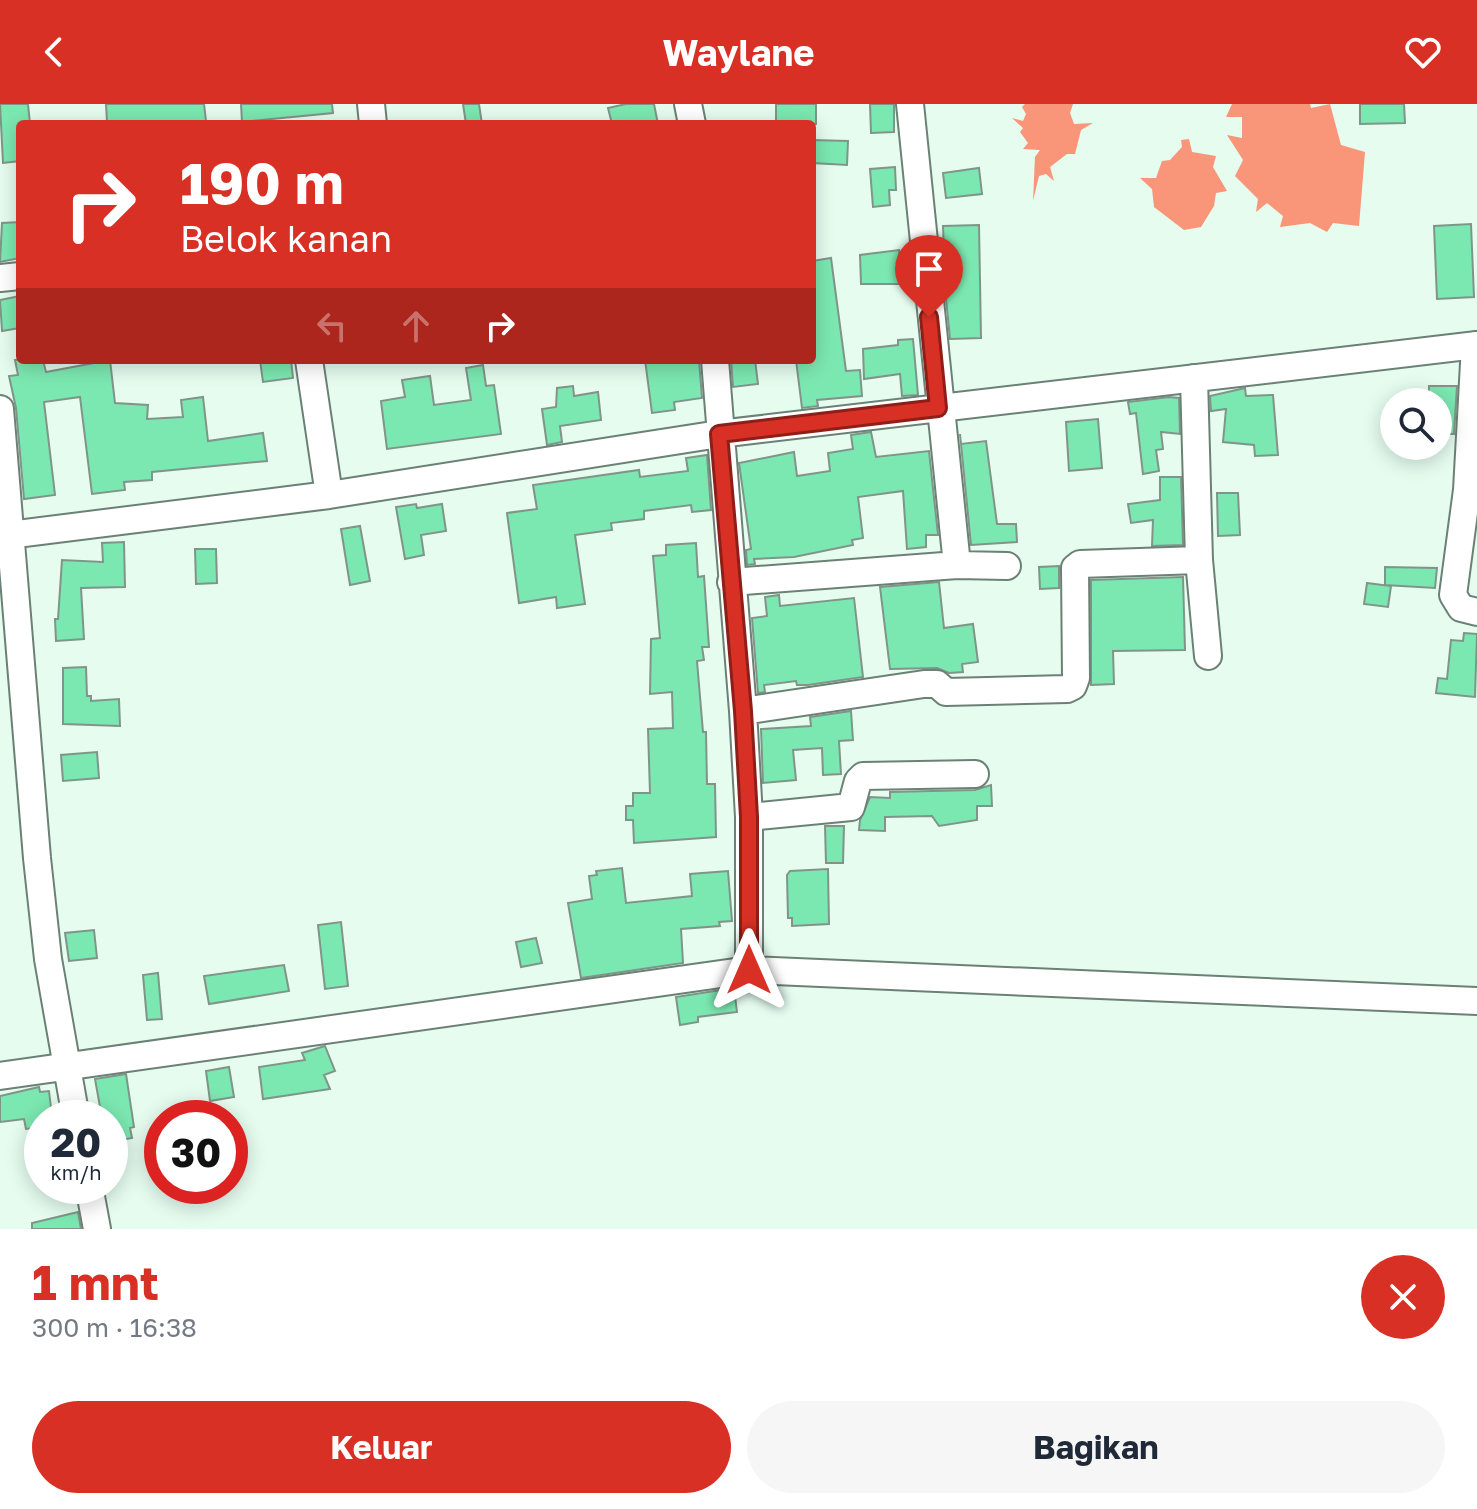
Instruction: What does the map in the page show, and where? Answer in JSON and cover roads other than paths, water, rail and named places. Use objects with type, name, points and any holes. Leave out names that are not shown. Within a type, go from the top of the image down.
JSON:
[{"type":"street","points":[[910,104],[938,408],[949,476],[957,565]]},
{"type":"street","points":[[6,535],[329,495],[719,434],[1476,345],[1467,490],[1453,595],[1461,608],[1477,612]]},
{"type":"street","points":[[310,364],[329,495]]},
{"type":"street","points":[[715,364],[749,817],[749,970]]},
{"type":"street","points":[[1194,378],[1199,560],[1208,656]]},
{"type":"street","points":[[0,409],[6,535],[37,858],[48,959],[73,1100]]},
{"type":"street","points":[[743,711],[924,684],[937,684],[946,692],[1067,689],[1073,686],[1076,678],[1075,568],[1080,564],[1199,560]]},
{"type":"street","points":[[731,582],[957,565],[1007,566]]},
{"type":"street","points":[[749,817],[851,807],[858,781],[863,776],[975,774]]},
{"type":"street","points":[[0,1076],[749,970],[1477,1001]]},
{"type":"street","points":[[92,1204],[97,1229]]}]
